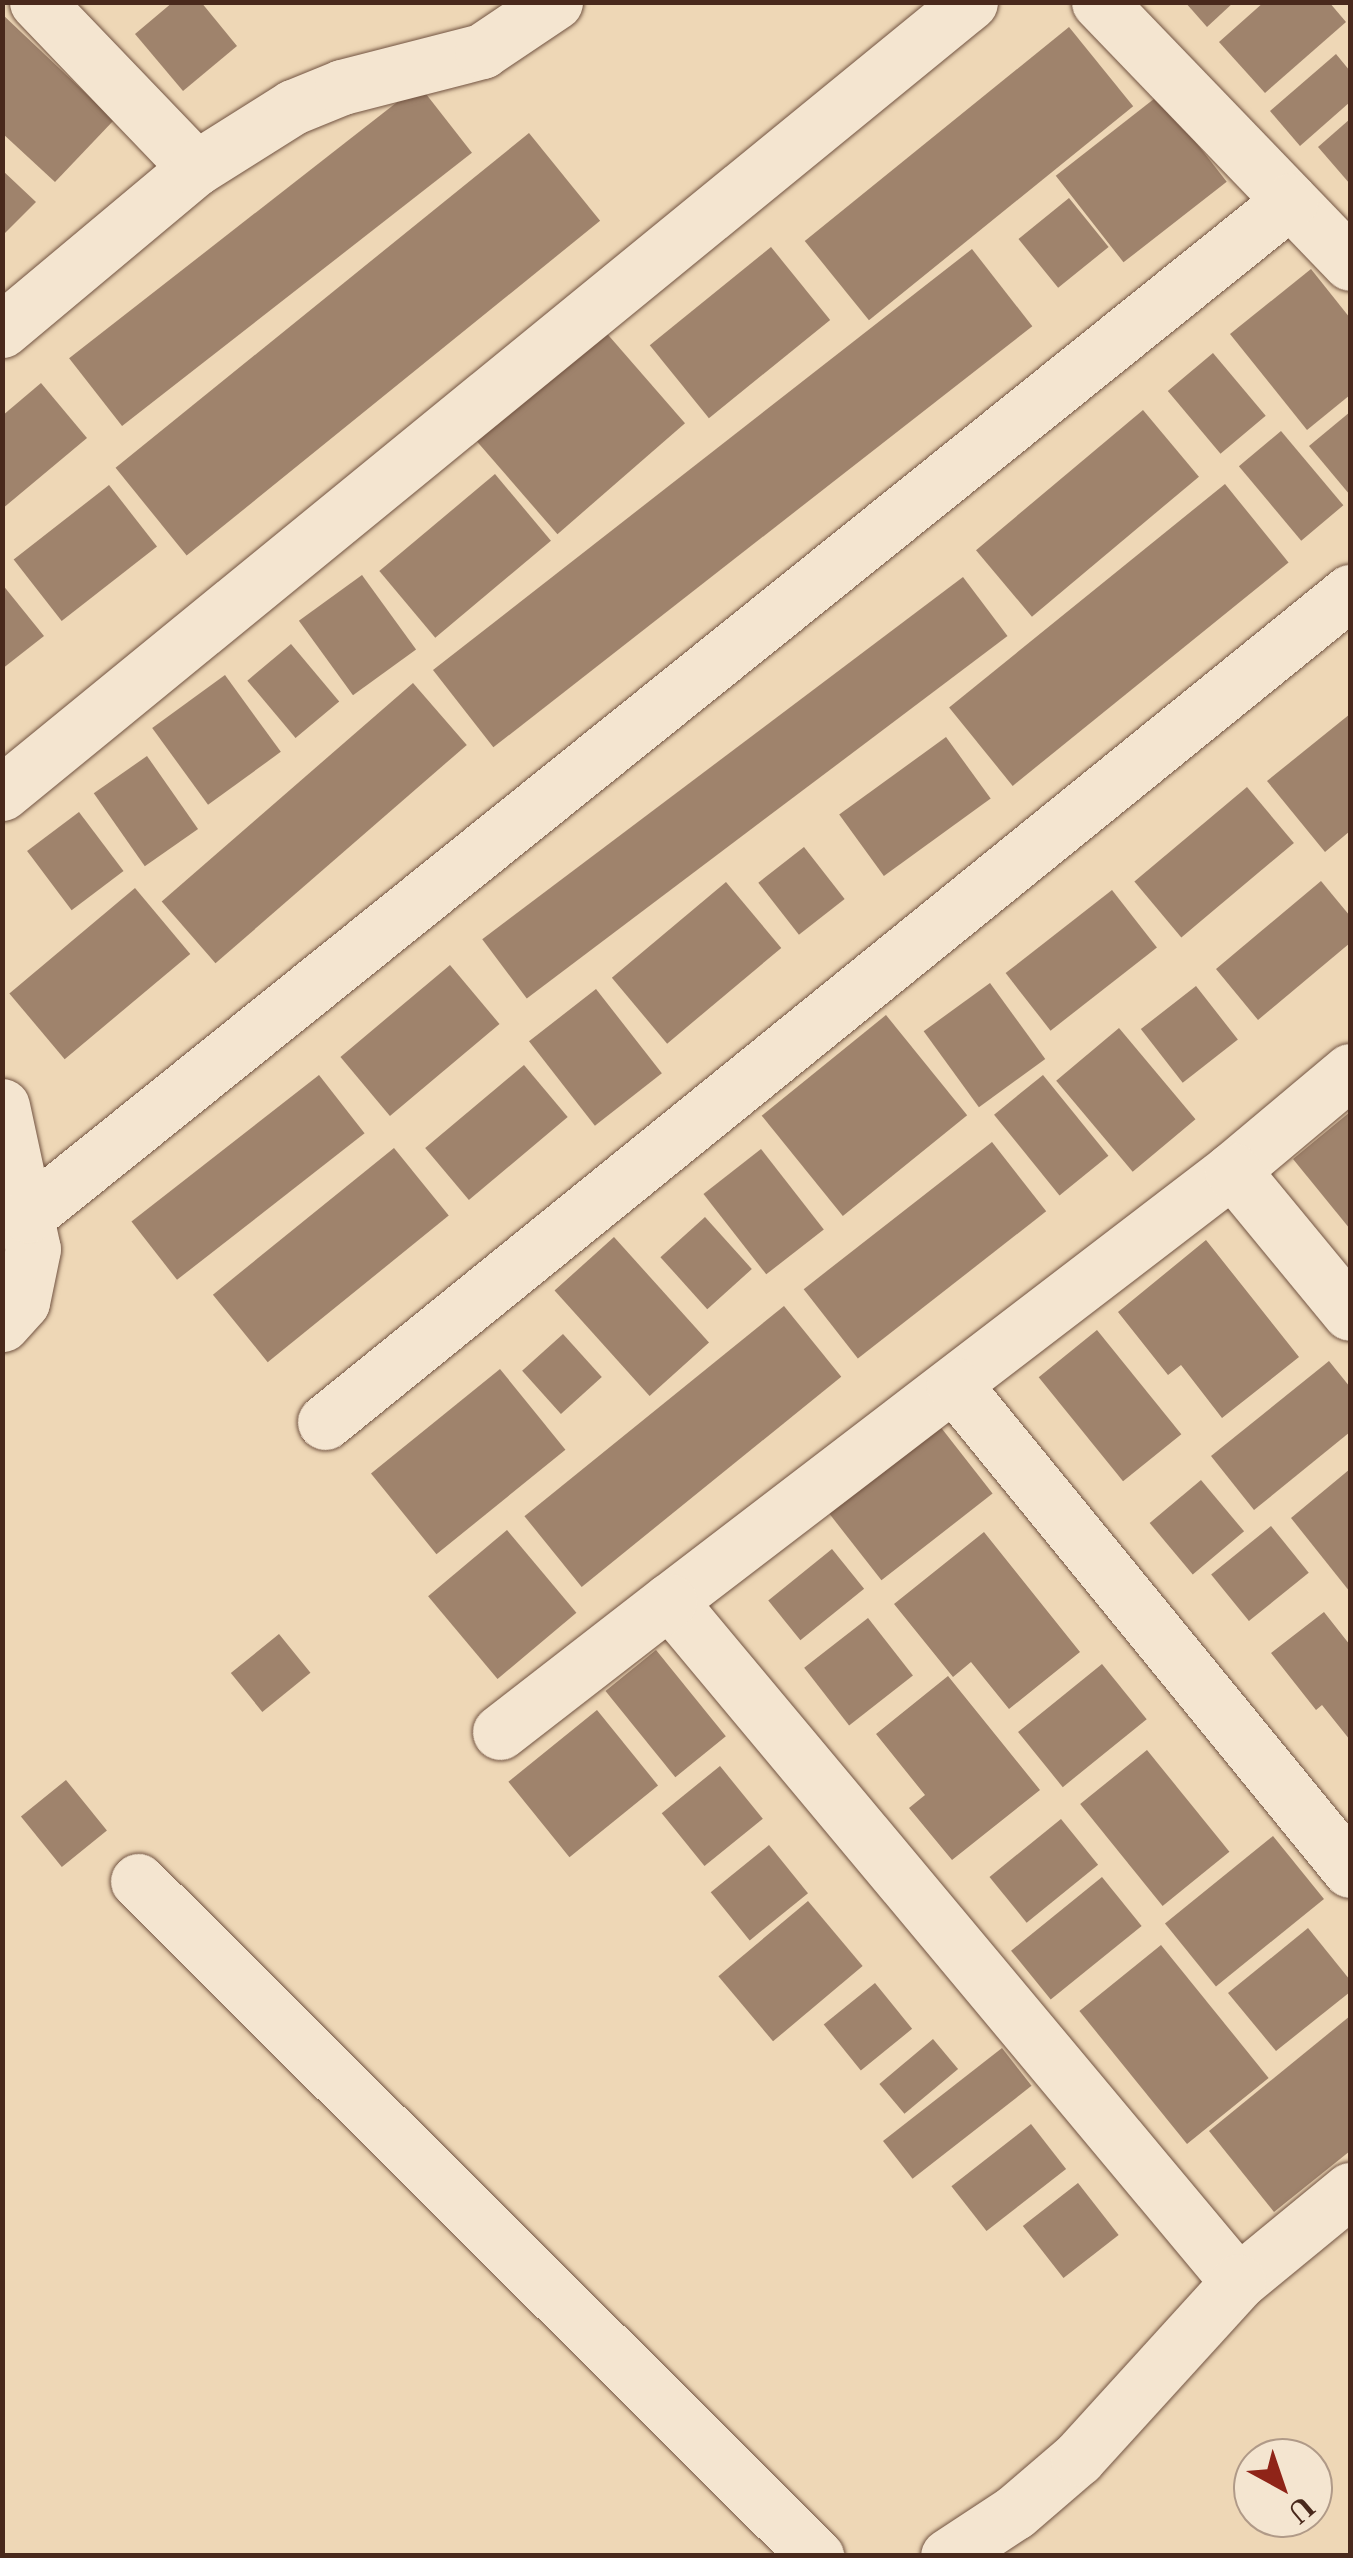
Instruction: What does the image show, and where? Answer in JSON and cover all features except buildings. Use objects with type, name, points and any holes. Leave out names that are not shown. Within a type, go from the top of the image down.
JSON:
[{"type":"street","points":[[2,330],[196,168],[293,107],[342,86],[482,50],[555,2]]},
{"type":"street","points":[[2,793],[970,2]]},
{"type":"street","points":[[1099,2],[1350,264]]},
{"type":"street","points":[[67,13],[196,168]]},
{"type":"street","points":[[28,1215],[1290,201]]},
{"type":"street","points":[[325,1422],[1350,592]]},
{"type":"street","points":[[500,1732],[1232,1170],[1350,1070]]},
{"type":"street","points":[[2,1106],[28,1215],[32,1278],[22,1302],[2,1324]]},
{"type":"street","points":[[1232,1170],[1350,1314]]},
{"type":"street","points":[[954,1385],[1350,1870]]},
{"type":"street","points":[[669,1601],[1238,2282]]},
{"type":"street","points":[[138,1881],[816,2556]]},
{"type":"street","points":[[948,2556],[1015,2512],[1078,2458],[1238,2282],[1350,2190]]}]
